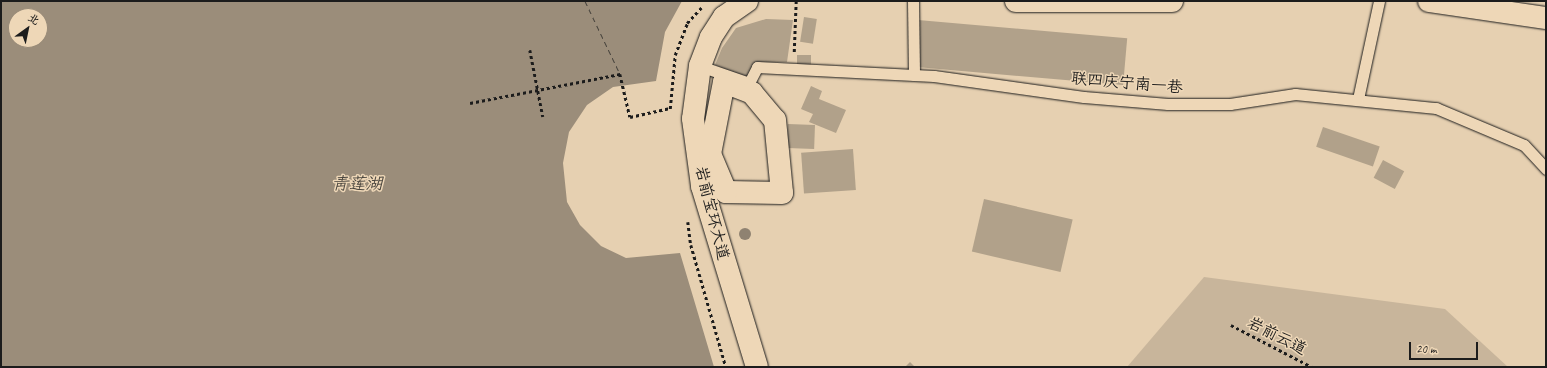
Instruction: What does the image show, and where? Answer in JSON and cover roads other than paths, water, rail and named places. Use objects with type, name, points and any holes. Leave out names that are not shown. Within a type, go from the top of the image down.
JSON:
[{"type":"street","name":"岩前宝环大道","points":[[747,1],[724,17],[711,36],[700,66],[693,119],[702,186],[757,367]]},
{"type":"street","points":[[1016,1],[1172,1]]},
{"type":"street","points":[[1429,1],[1546,18]]},
{"type":"street","points":[[724,82],[752,93],[775,120],[782,193],[726,192],[710,154],[724,82]]},
{"type":"lane","points":[[913,1],[914,75]]},
{"type":"lane","points":[[1358,99],[1379,1]]},
{"type":"lane","name":"联四庆宁南一巷","points":[[700,66],[750,83],[757,67],[914,75],[1168,104],[1230,104],[1295,94],[1358,99],[1436,108],[1524,145],[1546,169]]},
{"type":"water","name":"青莲湖","points":[[1,1],[682,1],[665,32],[656,81],[613,87],[587,105],[569,132],[563,163],[567,202],[580,225],[601,246],[626,258],[680,253],[714,367],[1,367]]}]
